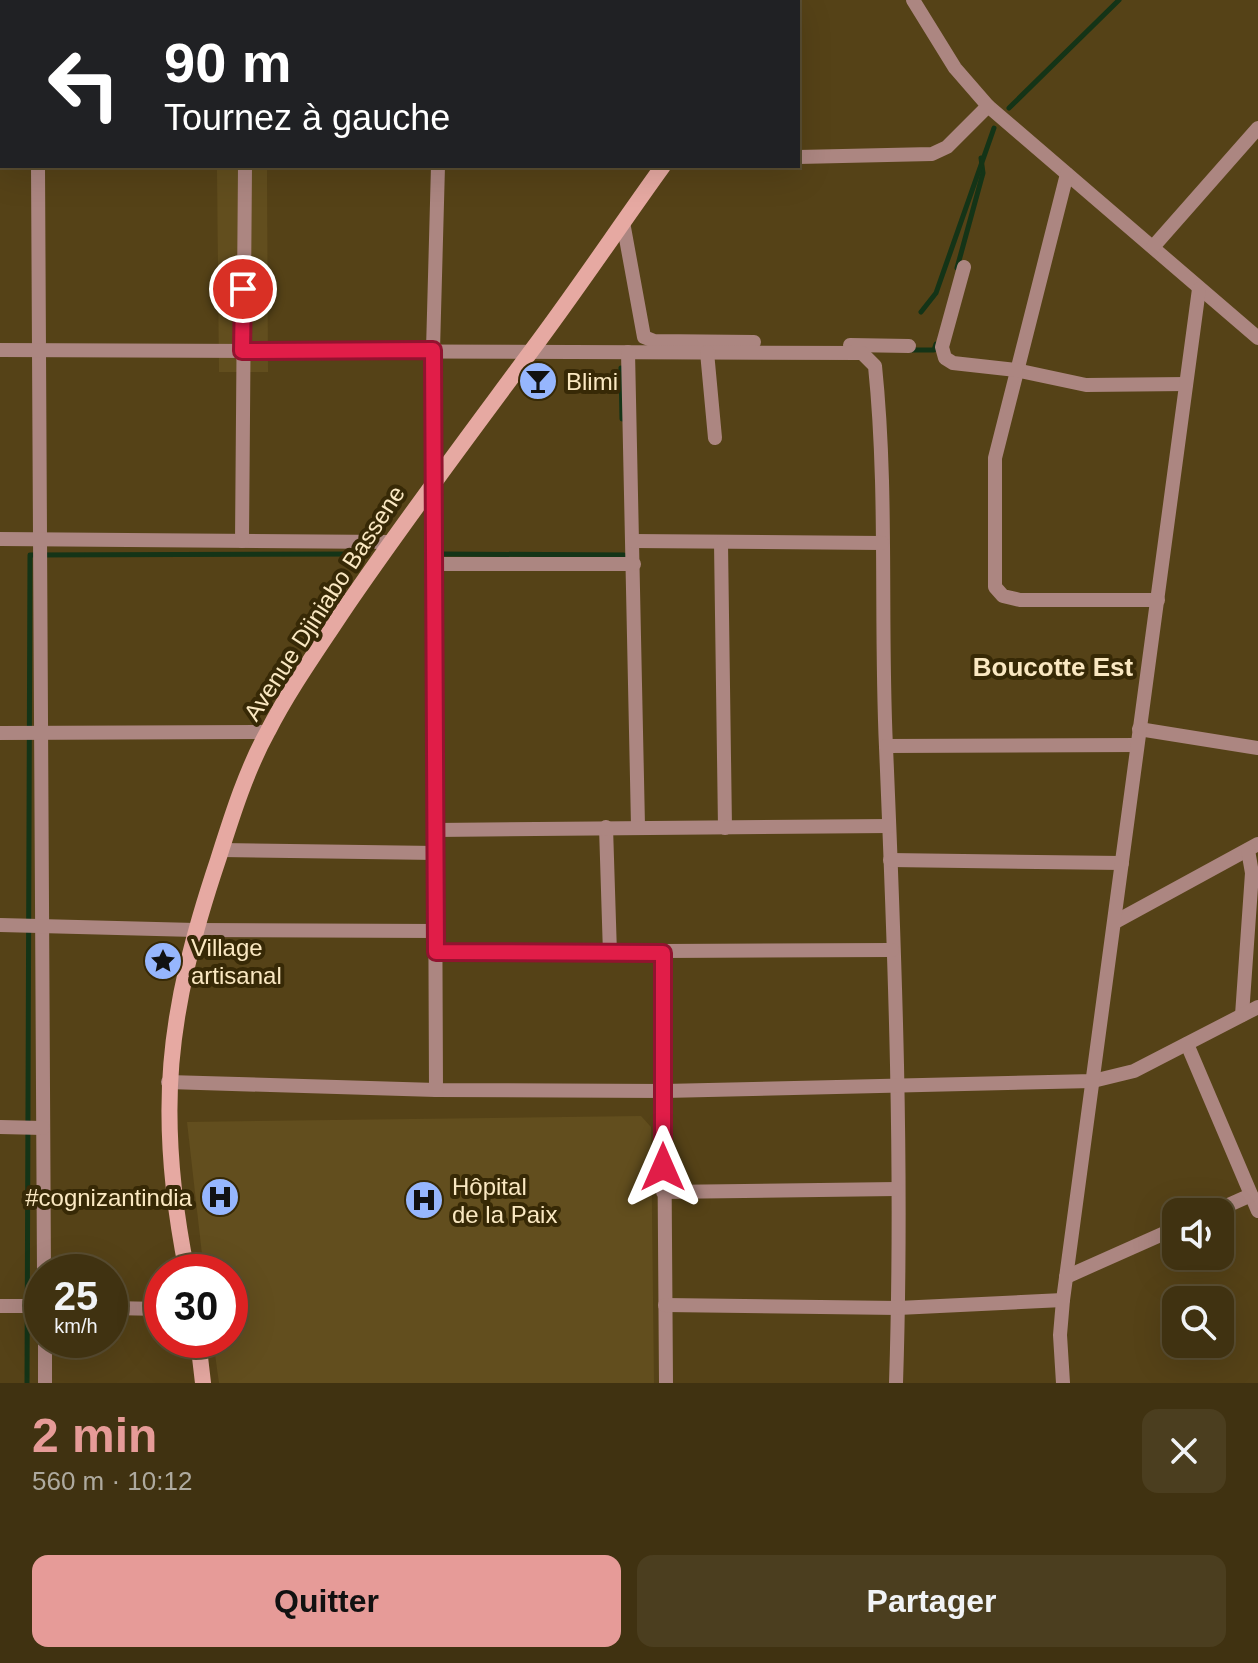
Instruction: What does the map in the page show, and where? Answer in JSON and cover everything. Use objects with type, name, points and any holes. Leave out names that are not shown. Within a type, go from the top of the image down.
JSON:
[{"type":"main road","name":"Avenue Djiniabo Bassene","points":[[184,1254],[172,1183],[168,1082],[175,1018],[195,930],[221,850],[267,732],[434,478],[533,349],[662,168]]},
{"type":"main road","points":[[200,1358],[203,1383]]},
{"type":"street","points":[[913,0],[955,68],[988,106],[1258,338]]},
{"type":"street","points":[[800,157],[932,154],[947,147],[988,106]]},
{"type":"street","points":[[1153,247],[1258,128]]},
{"type":"street","points":[[38,168],[44,1254]]},
{"type":"street","points":[[242,541],[245,168]]},
{"type":"street","points":[[436,1090],[433,350],[438,168]]},
{"type":"street","points":[[1067,174],[995,458],[995,587],[1003,596],[1020,600],[1158,600]]},
{"type":"street","points":[[623,222],[644,337],[654,341],[909,346]]},
{"type":"street","points":[[964,267],[942,347],[945,358],[953,363],[1016,370],[1086,385],[1186,384]]},
{"type":"street","points":[[1063,1383],[1060,1335],[1063,1300],[1199,289]]},
{"type":"street","points":[[0,350],[533,349],[862,353],[870,357],[875,366],[882,437],[886,746],[896,1083],[896,1383]]},
{"type":"street","points":[[628,352],[638,826]]},
{"type":"street","points":[[707,352],[715,438]]},
{"type":"street","points":[[0,539],[390,542]]},
{"type":"street","points":[[633,541],[882,543]]},
{"type":"street","points":[[721,543],[725,828]]},
{"type":"street","points":[[435,564],[634,564]]},
{"type":"street","points":[[1139,729],[1258,748]]},
{"type":"street","points":[[0,733],[267,732]]},
{"type":"street","points":[[886,746],[1136,745]]},
{"type":"street","points":[[436,830],[889,826]]},
{"type":"street","points":[[606,827],[610,954]]},
{"type":"street","points":[[1115,922],[1253,847]]},
{"type":"street","points":[[1242,1015],[1253,847]]},
{"type":"street","points":[[221,850],[436,853]]},
{"type":"street","points":[[890,860],[1122,863]]},
{"type":"street","points":[[0,925],[436,931]]},
{"type":"street","points":[[436,952],[610,954],[892,950]]},
{"type":"street","points":[[663,953],[666,1383]]},
{"type":"street","points":[[168,1082],[436,1090],[664,1091],[896,1083],[1093,1081],[1134,1071],[1258,1007]]},
{"type":"street","points":[[1187,1044],[1258,1211]]},
{"type":"street","points":[[0,1127],[43,1128]]},
{"type":"street","points":[[663,1192],[897,1189]]},
{"type":"street","points":[[1234,1203],[1251,1195]]},
{"type":"street","points":[[1066,1277],[1162,1234]]},
{"type":"street","points":[[665,1305],[898,1308],[1063,1300]]},
{"type":"street","points":[[0,1306],[24,1306]]},
{"type":"street","points":[[45,1358],[45,1383]]},
{"type":"shaded area","points":[[217,170],[267,170],[268,372],[219,372]]},
{"type":"shaded area","name":"Hôpital de la Paix","points":[[641,1116],[651,1127],[654,1383],[219,1383],[216,1358],[248,1358],[248,1254],[202,1254],[187,1122]]},
{"type":"waterway","points":[[1009,108],[1119,0]]},
{"type":"waterway","points":[[921,312],[936,293],[994,128]]},
{"type":"waterway","points":[[957,268],[983,173],[981,158]]},
{"type":"waterway","points":[[907,350],[934,350],[936,344]]},
{"type":"waterway","points":[[621,368],[622,419]]},
{"type":"waterway","points":[[27,1383],[30,555],[362,554]]},
{"type":"waterway","points":[[441,554],[624,555]]},
{"type":"place","name":"Blimi","points":[[538,381]]},
{"type":"place","name":"Village artisanal","points":[[163,961]]},
{"type":"place","name":"#cognizantindia","points":[[220,1197]]},
{"type":"place","name":"Hôpital de la Paix","points":[[424,1200]]},
{"type":"district","name":"Boucotte Est","points":[[1053,667]]},
{"type":"route","points":[[243,289],[242,351],[433,350],[436,952],[663,953],[663,1167]]}]
